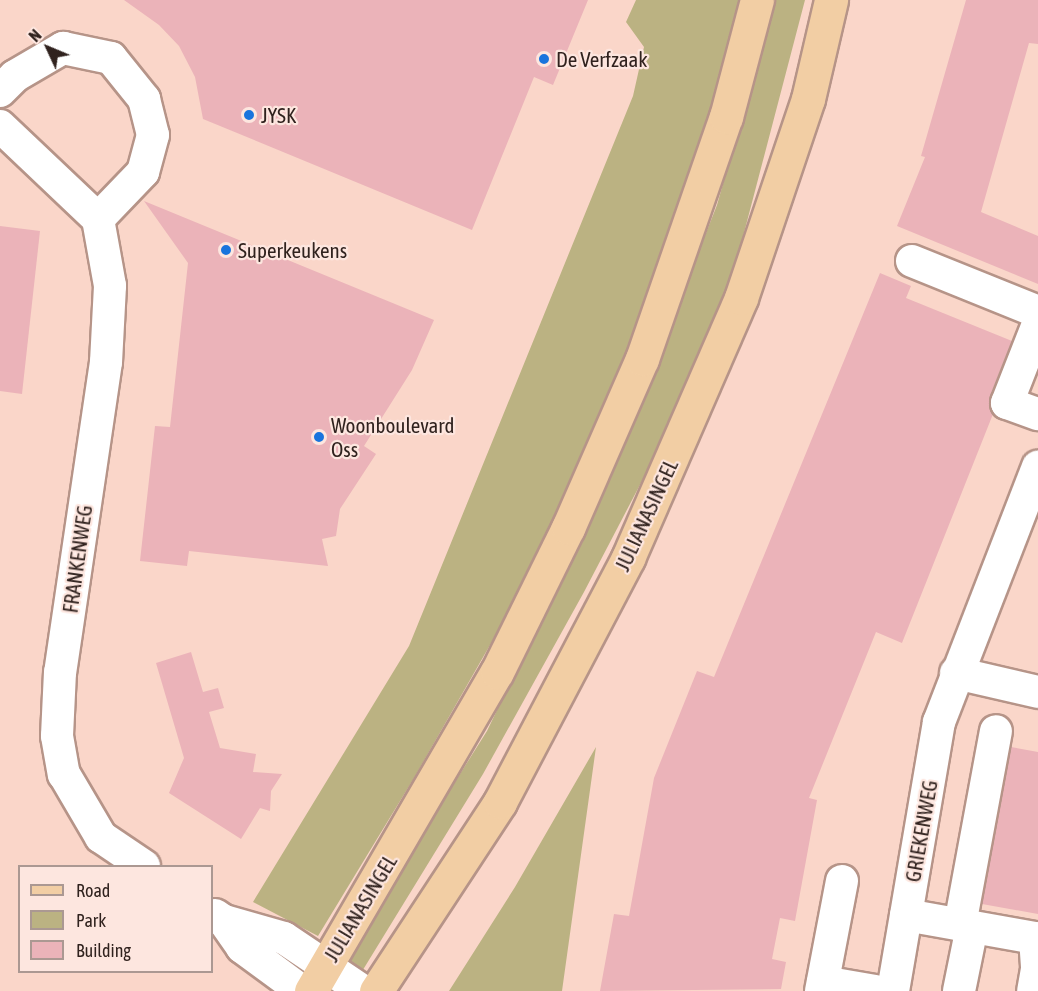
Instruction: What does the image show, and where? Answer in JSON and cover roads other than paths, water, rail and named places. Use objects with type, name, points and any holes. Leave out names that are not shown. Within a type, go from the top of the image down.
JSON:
[{"type":"main road","name":"JULIANASINGEL","points":[[318,978],[497,672],[568,528],[642,359],[726,117],[757,0]]},
{"type":"main road","name":"JULIANASINGEL","points":[[375,991],[500,802],[628,558],[741,298],[808,99],[831,0]]},
{"type":"street","points":[[0,91],[15,76],[63,48],[111,58],[144,99],[153,135],[143,172],[98,219],[2,133]]},
{"type":"street","name":"FRANKENWEG","points":[[98,219],[110,286],[106,362],[60,672],[57,736],[64,774],[101,837],[141,865]]},
{"type":"street","points":[[912,261],[1038,312]]},
{"type":"street","points":[[1038,324],[1007,403],[1038,414]]},
{"type":"street","name":"GRIEKENWEG","points":[[893,991],[939,722],[956,673],[1038,467]]},
{"type":"street","points":[[956,673],[1038,692]]},
{"type":"street","points":[[959,991],[966,926],[996,731]]},
{"type":"street","points":[[842,881],[822,987],[875,991]]},
{"type":"street","points":[[906,915],[1035,938],[1037,969],[1033,991]]},
{"type":"street","points":[[218,917],[284,938],[318,978],[363,991]]},
{"type":"street","points":[[218,917],[242,947],[302,991]]},
{"type":"place","name":"De Verfzaak","points":[[544,59]]},
{"type":"place","name":"JYSK","points":[[249,115]]},
{"type":"place","name":"Superkeukens","points":[[226,250]]},
{"type":"place","name":"Woonboulevard Oss","points":[[319,437]]}]
